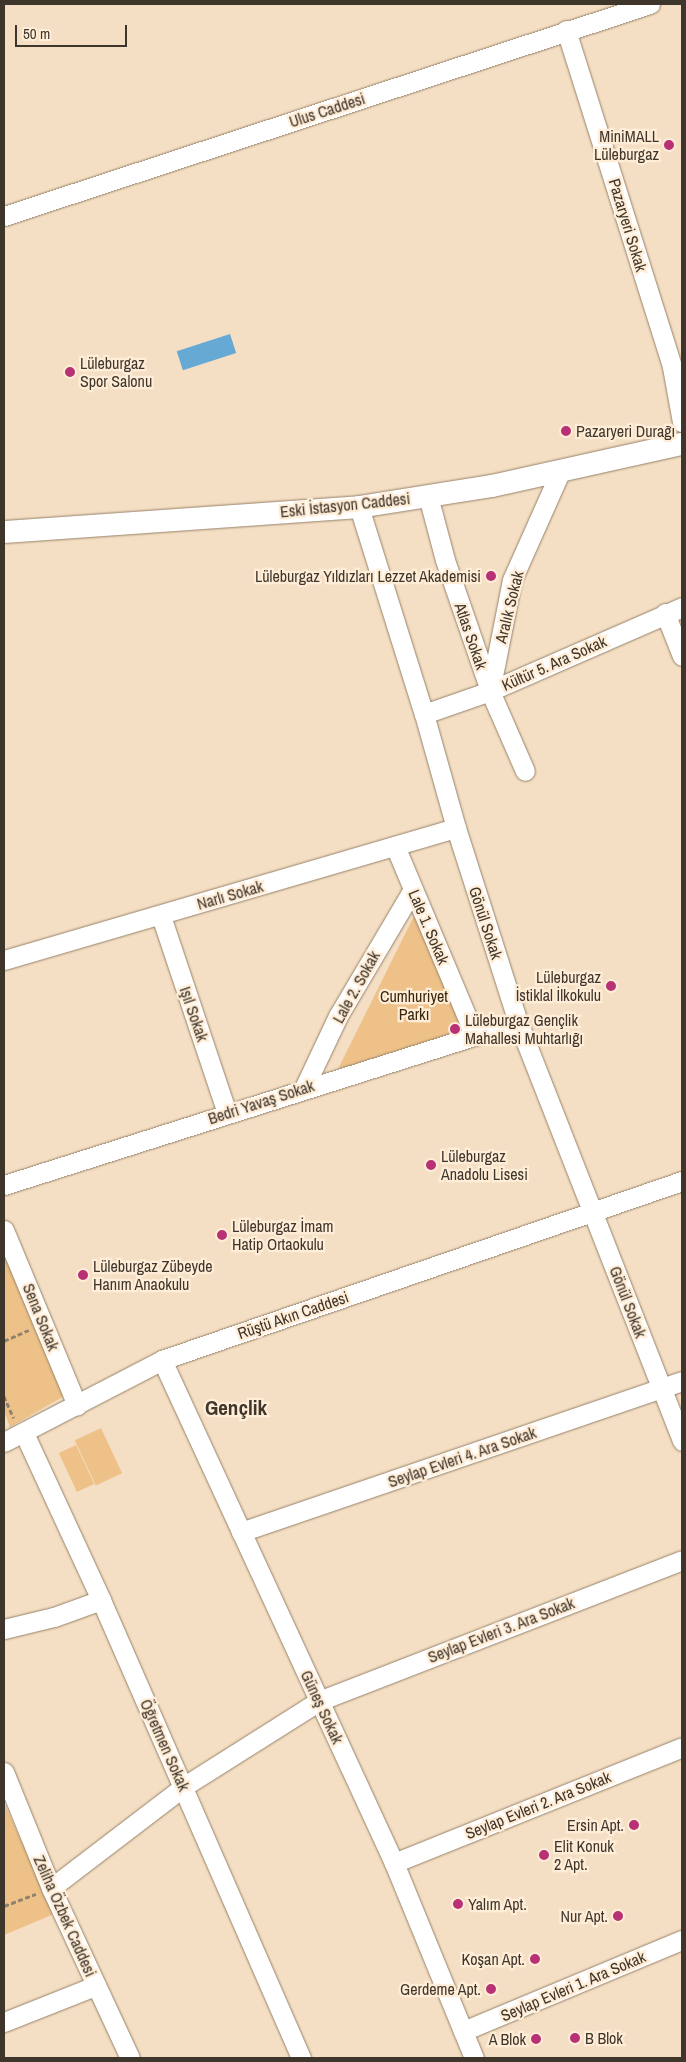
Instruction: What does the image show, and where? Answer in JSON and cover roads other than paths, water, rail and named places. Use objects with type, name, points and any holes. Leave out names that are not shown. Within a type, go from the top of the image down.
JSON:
[{"type":"main road","name":"Eski İstasyon Caddesi","points":[[4,532],[359,507],[560,472],[682,444]]},
{"type":"street","name":"Ulus Caddesi","points":[[4,216],[650,4]]},
{"type":"street","name":"Pazaryeri Sokak","points":[[566,30],[672,367],[682,422]]},
{"type":"street","name":"Aralık Sokak","points":[[490,691],[512,580],[560,472]]},
{"type":"street","name":"Atlas Sokak","points":[[428,496],[445,560],[490,691],[525,771]]},
{"type":"street","name":"Gönül Sokak","points":[[359,507],[424,714],[456,828],[518,1022],[594,1212],[682,1441]]},
{"type":"street","name":"Kültür 5. Ara Sokak","points":[[424,714],[490,691],[674,610]]},
{"type":"street","points":[[674,610],[682,656]]},
{"type":"street","name":"Narlı Sokak","points":[[4,960],[161,916],[456,828]]},
{"type":"street","name":"Lale 1. Sokak","points":[[394,846],[474,1036]]},
{"type":"street","name":"Lale 2. Sokak","points":[[304,1088],[338,1016],[413,889]]},
{"type":"street","name":"Işıl Sokak","points":[[161,916],[227,1113]]},
{"type":"street","name":"Bedri Yavaş Sokak","points":[[4,1185],[304,1088],[518,1022]]},
{"type":"street","name":"Rüştü Akın Caddesi","points":[[4,1442],[23,1423],[77,1405],[162,1360],[682,1180]]},
{"type":"street","name":"Sena Sokak","points":[[4,1230],[33,1325],[77,1405]]},
{"type":"street","name":"Güneş Sokak","points":[[162,1360],[394,1863],[474,2058]]},
{"type":"street","name":"Seylap Evleri 4. Ara Sokak","points":[[241,1532],[682,1381]]},
{"type":"street","name":"Öğretmen Sokak","points":[[23,1423],[302,2058]]},
{"type":"street","name":"Seylap Evleri 3. Ara Sokak","points":[[52,1888],[183,1787],[319,1701],[682,1560]]},
{"type":"street","points":[[4,1629],[54,1617],[101,1600]]},
{"type":"street","name":"Seylap Evleri 2. Ara Sokak","points":[[394,1863],[682,1747]]},
{"type":"street","name":"Zeliha Özbek Caddesi","points":[[4,1772],[52,1888],[130,2058]]},
{"type":"street","name":"Seylap Evleri 1. Ara Sokak","points":[[463,2032],[682,1940]]},
{"type":"street","points":[[4,2022],[96,1986]]},
{"type":"water","points":[[230,334],[236,353],[183,370],[177,351]]},
{"type":"place","name":"MiniMALL Lüleburgaz","points":[[669,145]]},
{"type":"place","name":"Lüleburgaz Spor Salonu","points":[[70,372]]},
{"type":"place","name":"Pazaryeri Durağı","points":[[566,431]]},
{"type":"place","name":"Lüleburgaz Yıldızları Lezzet Akademisi","points":[[491,576]]},
{"type":"place","name":"Lüleburgaz İstiklal İlkokulu","points":[[611,986]]},
{"type":"place","name":"Lüleburgaz Gençlik Mahallesi Muhtarlığı","points":[[455,1029]]},
{"type":"place","name":"Lüleburgaz Anadolu Lisesi","points":[[431,1165]]},
{"type":"place","name":"Lüleburgaz İmam Hatip Ortaokulu","points":[[222,1235]]},
{"type":"place","name":"Lüleburgaz Zübeyde Hanım Anaokulu","points":[[83,1275]]},
{"type":"place","name":"Ersin Apt.","points":[[634,1825]]},
{"type":"place","name":"Elit Konuk 2 Apt.","points":[[544,1855]]},
{"type":"place","name":"Yalım Apt.","points":[[458,1904]]},
{"type":"place","name":"Nur Apt.","points":[[618,1916]]},
{"type":"place","name":"Koşan Apt.","points":[[535,1959]]},
{"type":"place","name":"Gerdeme Apt.","points":[[491,1989]]},
{"type":"place","name":"B Blok","points":[[575,2038]]},
{"type":"place","name":"A Blok","points":[[536,2039]]},
{"type":"district","name":"Gençlik","points":[[236,1408]]},
{"type":"park label","name":"Cumhuriyet Parkı","points":[[414,1005]]}]
